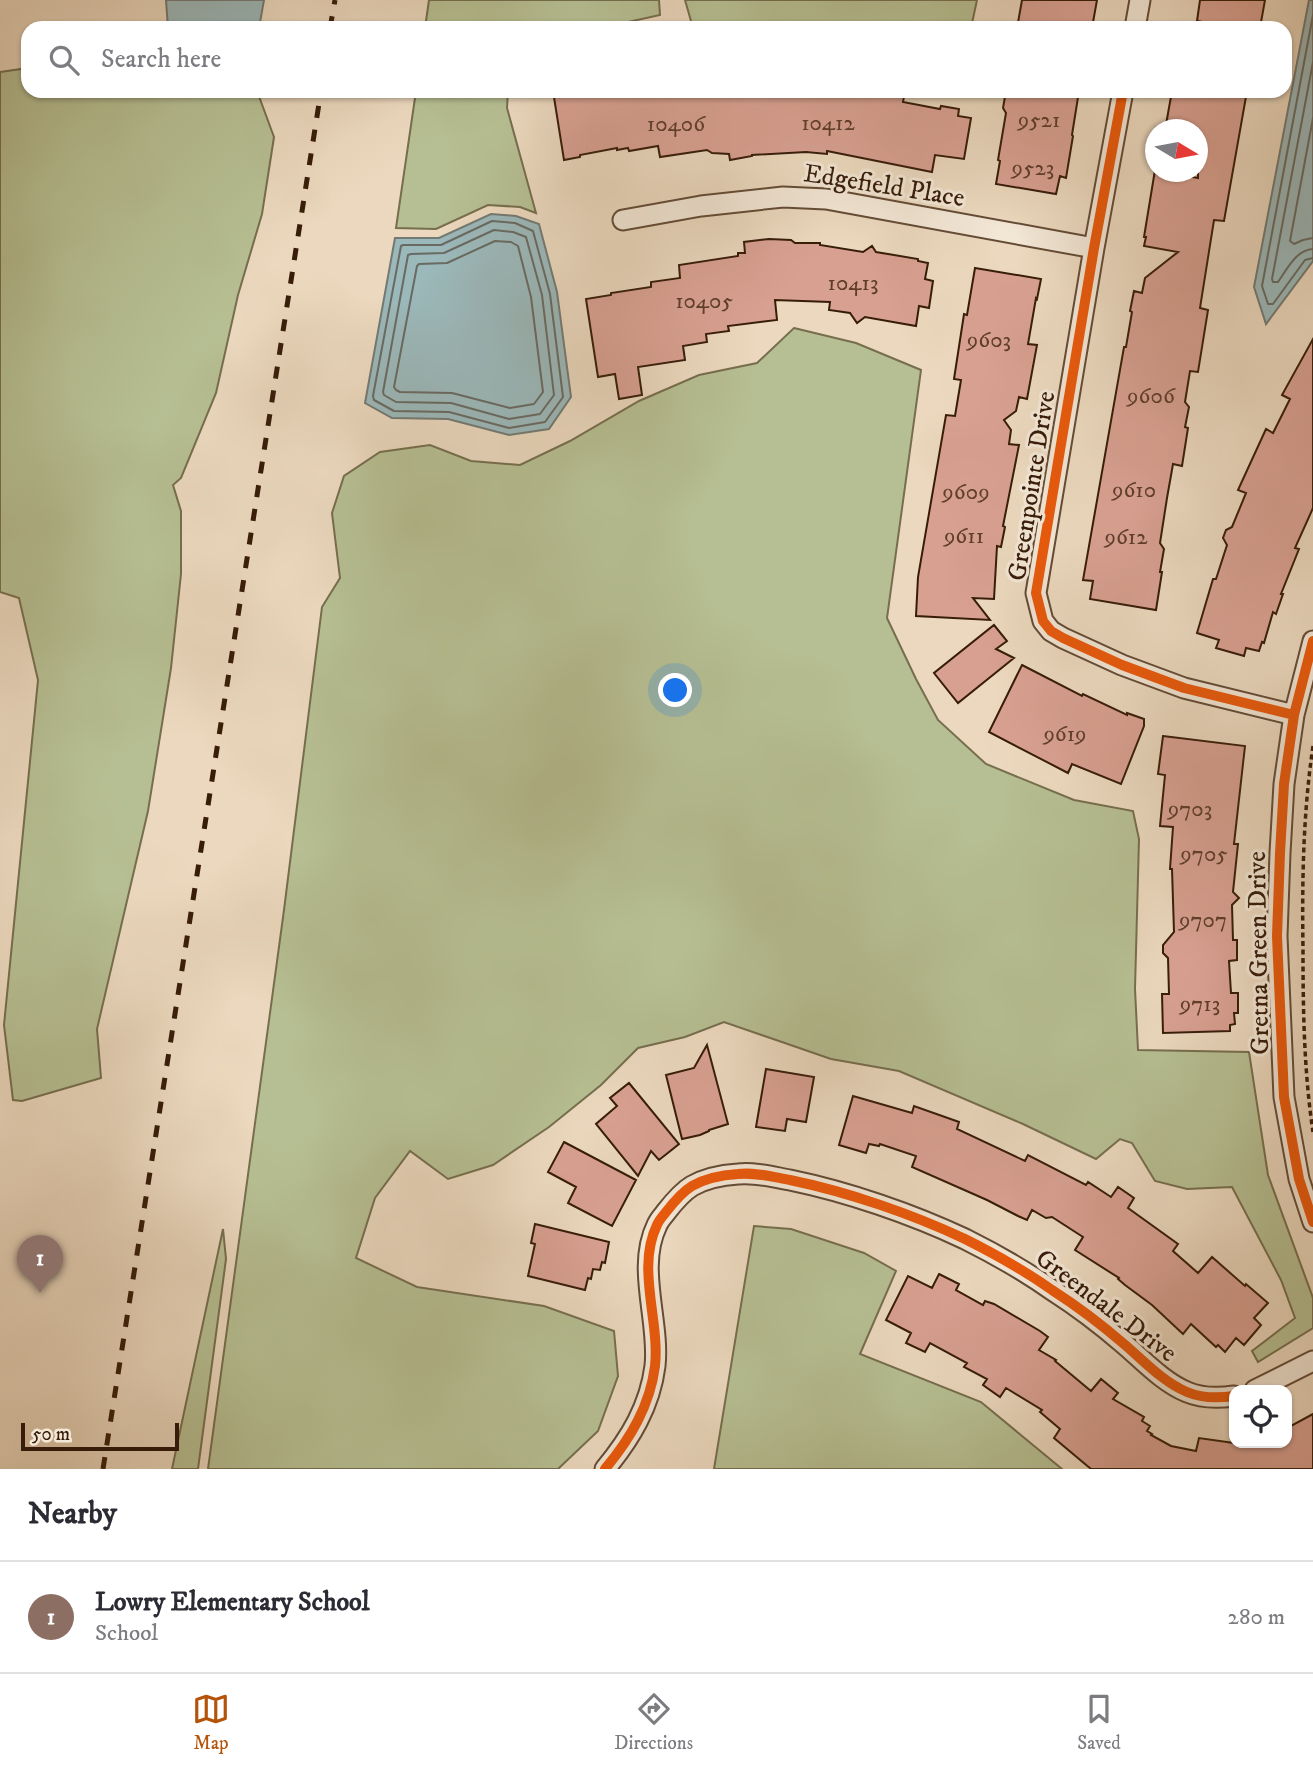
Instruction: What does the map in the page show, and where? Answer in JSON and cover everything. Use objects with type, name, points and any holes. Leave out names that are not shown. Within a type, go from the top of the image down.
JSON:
[{"type":"street","points":[[1136,21],[1140,0]]},
{"type":"street","name":"Greenpointe Drive","points":[[1122,98],[1036,593],[1043,621],[1051,631],[1063,638],[1122,665],[1184,688],[1294,715]]},
{"type":"street","name":"Edgefield Place","points":[[624,220],[701,206],[783,197],[827,199],[1094,248]]},
{"type":"street","name":"Gretna Green Drive","points":[[1313,641],[1294,715],[1284,784],[1278,936],[1284,1097],[1299,1179],[1313,1222]]},
{"type":"street","name":"Greendale Drive","points":[[605,1469],[637,1424],[655,1368],[657,1342],[650,1294],[649,1252],[657,1224],[674,1202],[691,1187],[711,1178],[740,1173],[822,1186],[920,1220],[965,1239],[1055,1291],[1166,1379],[1188,1392],[1210,1397],[1229,1396]]},
{"type":"street","points":[[1265,1385],[1313,1362]]},
{"type":"path","points":[[1313,746],[1307,788],[1302,877],[1304,1044],[1313,1132]]},
{"type":"green space","points":[[429,0],[659,0],[660,15],[633,21],[426,21]]},
{"type":"green space","points":[[685,0],[977,0],[972,21],[691,21]]},
{"type":"green space","points":[[21,69],[21,98],[260,98],[274,137],[262,214],[238,295],[216,393],[181,478],[173,485],[181,511],[181,574],[171,668],[148,811],[97,1029],[101,1078],[22,1101],[13,1100],[4,1025],[38,680],[19,598],[0,592],[0,72]]},
{"type":"green space","points":[[415,98],[508,98],[507,108],[536,213],[520,207],[488,205],[436,229],[396,228]]},
{"type":"green space","points":[[794,328],[856,343],[921,370],[887,618],[938,720],[986,764],[1074,800],[1133,811],[1139,839],[1135,989],[1138,1050],[1249,1052],[1268,1175],[1313,1298],[1313,1328],[1258,1362],[1252,1351],[1295,1318],[1281,1280],[1232,1187],[1187,1189],[1155,1181],[1132,1143],[1120,1139],[1096,1159],[1023,1124],[899,1071],[831,1059],[724,1022],[685,1037],[638,1048],[601,1085],[549,1127],[493,1165],[448,1179],[410,1151],[375,1198],[356,1258],[417,1287],[544,1306],[614,1331],[618,1376],[598,1431],[558,1469],[208,1469],[322,607],[340,578],[332,513],[344,476],[380,452],[430,445],[471,461],[520,465],[570,441],[639,401],[699,375],[757,363]]},
{"type":"green space","points":[[754,1226],[791,1229],[864,1253],[896,1271],[860,1354],[981,1402],[1062,1469],[714,1469]]},
{"type":"green space","points":[[223,1229],[226,1259],[198,1469],[172,1469]]},
{"type":"water","points":[[166,0],[264,0],[260,21],[168,21]]},
{"type":"water","points":[[1309,0],[1313,0],[1313,261],[1266,324],[1254,287]]},
{"type":"water","points":[[491,214],[516,216],[539,224],[557,292],[571,397],[549,429],[509,435],[448,419],[392,418],[365,403],[395,238],[439,238]]},
{"type":"building","points":[[1022,0],[1097,0],[1093,21],[1018,21]]},
{"type":"building","points":[[1200,0],[1265,0],[1261,21],[1197,21]]},
{"type":"building","points":[[554,98],[904,98],[903,102],[940,109],[941,106],[959,109],[958,116],[971,118],[964,159],[935,155],[932,172],[827,151],[827,154],[806,152],[752,155],[730,160],[729,154],[707,150],[660,157],[658,146],[629,151],[628,148],[617,148],[564,160]]},
{"type":"building","points":[[1005,98],[1078,98],[1066,178],[1060,176],[1056,194],[996,184],[1006,113],[1003,108]]},
{"type":"building","points":[[1171,98],[1246,98],[1224,221],[1214,220],[1200,308],[1208,310],[1198,372],[1190,371],[1185,402],[1189,407],[1185,427],[1188,428],[1182,466],[1173,464],[1167,498],[1160,543],[1164,549],[1156,610],[1090,599],[1093,581],[1083,580],[1134,291],[1142,293],[1145,278],[1178,252],[1144,246],[1153,182],[1208,182],[1208,119],[1167,119]]},
{"type":"building","points":[[769,239],[820,243],[863,252],[872,246],[876,252],[928,263],[925,279],[933,281],[929,308],[919,306],[916,326],[865,317],[857,323],[850,313],[829,310],[830,302],[775,300],[777,320],[728,326],[729,331],[706,334],[707,342],[683,346],[685,360],[638,367],[642,395],[619,399],[615,374],[598,377],[586,299],[651,287],[651,282],[680,278],[679,265],[738,256],[738,253],[745,253],[744,242]]},
{"type":"building","points":[[975,268],[1041,279],[1028,344],[1037,345],[1027,399],[1019,397],[1016,411],[1004,420],[1011,430],[1009,444],[1019,445],[1001,547],[997,546],[994,599],[973,598],[990,620],[916,616],[918,577],[946,415],[955,416],[961,380],[954,379],[964,314],[967,315]]},
{"type":"building","points":[[1313,339],[1313,508],[1295,548],[1299,549],[1276,614],[1273,612],[1264,643],[1262,642],[1259,651],[1246,648],[1244,656],[1216,648],[1219,640],[1197,633],[1213,579],[1216,579],[1227,545],[1223,538],[1226,530],[1232,527],[1246,493],[1238,490],[1266,429],[1273,433],[1290,399],[1282,395]]},
{"type":"building","points":[[994,625],[1007,641],[996,649],[1014,658],[958,703],[934,673]]},
{"type":"building","points":[[1022,665],[1082,696],[1083,694],[1127,715],[1144,719],[1144,726],[1121,784],[1072,764],[1068,773],[989,732]]},
{"type":"building","points":[[1163,736],[1245,746],[1234,844],[1238,844],[1233,892],[1239,898],[1232,905],[1233,940],[1237,940],[1237,960],[1229,961],[1231,993],[1238,993],[1238,1013],[1234,1013],[1235,1024],[1230,1025],[1230,1031],[1163,1033],[1162,994],[1169,994],[1168,958],[1163,953],[1163,945],[1174,932],[1170,869],[1173,827],[1160,826],[1165,775],[1158,774]]},
{"type":"building","points":[[707,1045],[728,1124],[682,1139],[666,1075],[694,1068]]},
{"type":"building","points":[[766,1069],[814,1077],[806,1122],[787,1119],[785,1131],[756,1127]]},
{"type":"building","points":[[629,1083],[679,1144],[659,1160],[651,1151],[638,1176],[596,1124],[617,1106],[610,1098]]},
{"type":"building","points":[[853,1096],[912,1113],[914,1106],[959,1122],[957,1129],[1025,1161],[1028,1155],[1086,1185],[1088,1182],[1111,1197],[1118,1187],[1134,1198],[1128,1208],[1178,1244],[1173,1251],[1198,1273],[1212,1257],[1268,1303],[1254,1318],[1261,1325],[1244,1345],[1236,1338],[1225,1352],[1191,1324],[1183,1334],[1119,1278],[1075,1250],[1083,1237],[1052,1217],[1046,1218],[1032,1210],[1027,1220],[1018,1216],[912,1167],[916,1156],[880,1144],[869,1144],[866,1153],[839,1145]]},
{"type":"building","points":[[564,1142],[636,1180],[612,1226],[568,1203],[576,1187],[548,1172]]},
{"type":"building","points":[[535,1224],[609,1242],[605,1263],[602,1262],[600,1270],[593,1269],[585,1290],[528,1276],[535,1244],[531,1243]]},
{"type":"building","points":[[939,1274],[959,1284],[956,1290],[983,1305],[985,1301],[994,1304],[1040,1331],[1048,1337],[1039,1350],[1056,1360],[1091,1391],[1101,1379],[1118,1393],[1113,1399],[1144,1417],[1142,1421],[1150,1426],[1147,1431],[1171,1446],[1196,1451],[1199,1438],[1229,1442],[1229,1448],[1292,1448],[1292,1425],[1313,1414],[1313,1469],[1091,1469],[1054,1438],[1060,1429],[1040,1412],[1042,1410],[1006,1388],[1000,1397],[983,1385],[987,1379],[964,1367],[967,1363],[930,1343],[925,1352],[906,1343],[911,1333],[886,1320],[908,1276],[932,1288]]},
{"type":"railway","points":[[331,21],[335,0]]},
{"type":"railway","points":[[103,1469],[320,98]]},
{"type":"cycle path","points":[[1122,98],[1036,593],[1043,621],[1051,631],[1063,638],[1122,665],[1184,688],[1294,715]]},
{"type":"cycle path","points":[[1313,641],[1294,715],[1284,784],[1277,936],[1284,1097],[1299,1179],[1313,1222]]},
{"type":"cycle path","points":[[605,1469],[638,1421],[652,1381],[656,1349],[648,1277],[651,1242],[657,1225],[688,1188],[708,1179],[732,1174],[764,1175],[834,1191],[945,1230],[999,1257],[1061,1296],[1178,1388],[1204,1396],[1229,1396]]},
{"type":"place","name":"Lowry Elementary School","points":[[40,1293]]}]
